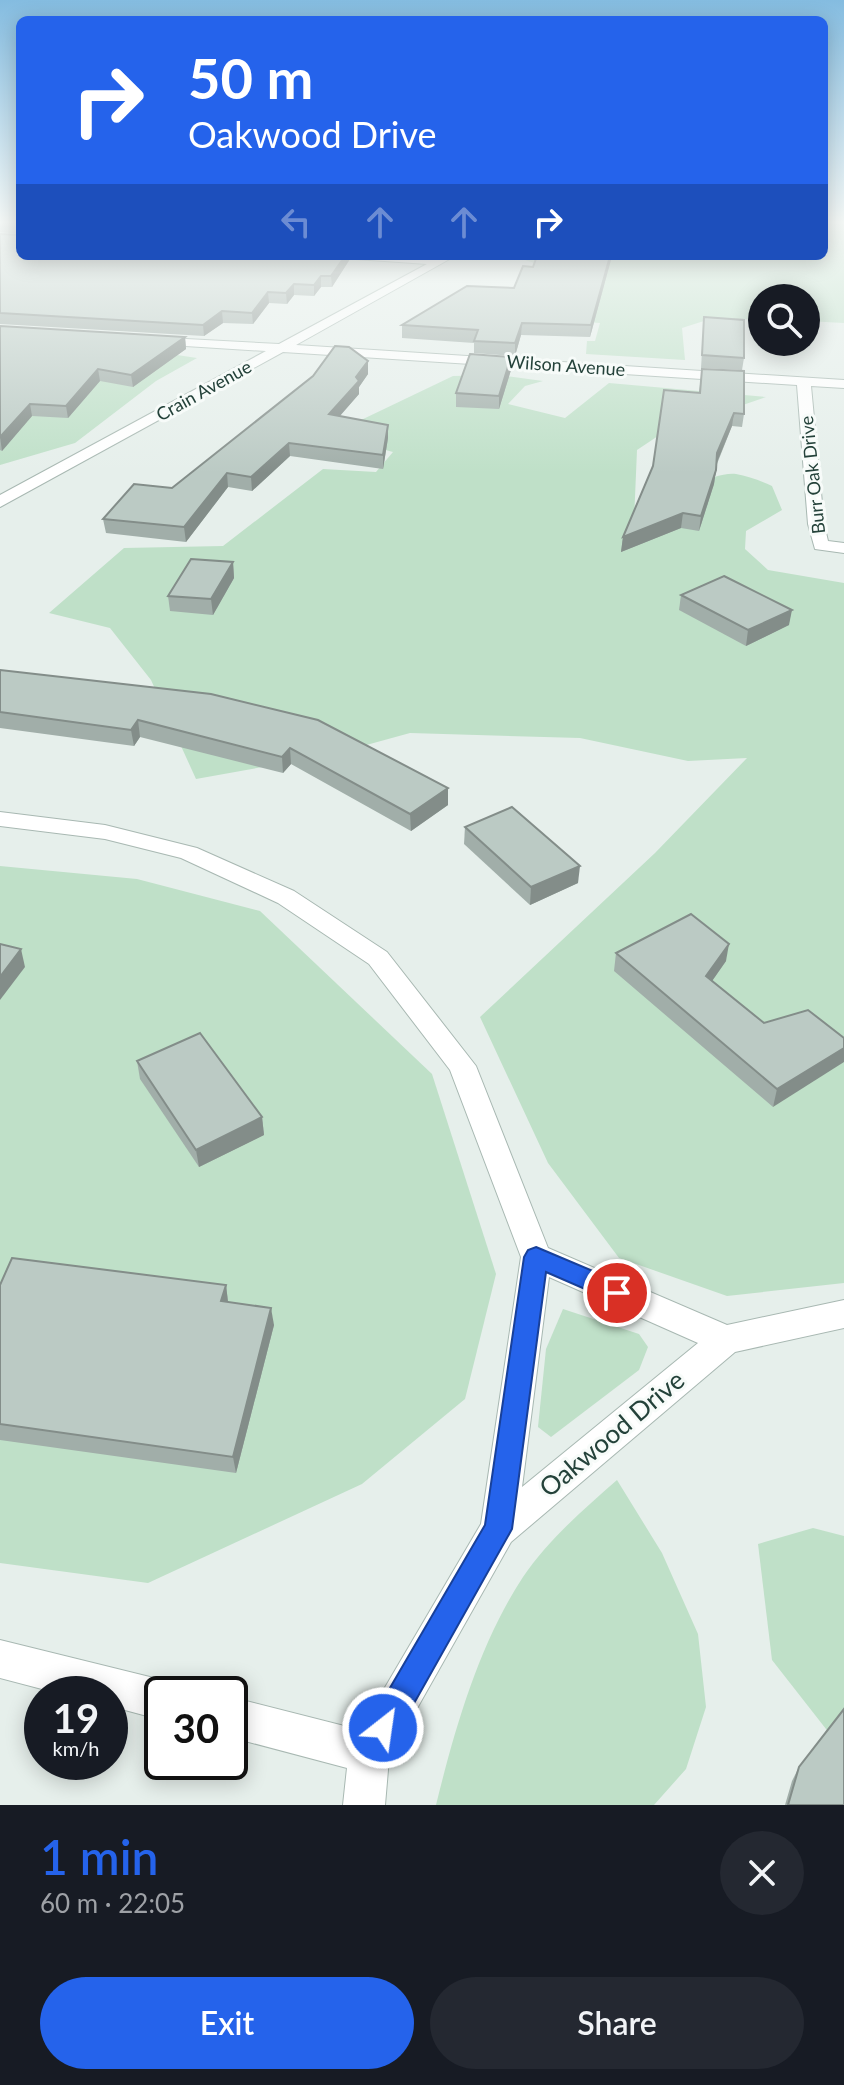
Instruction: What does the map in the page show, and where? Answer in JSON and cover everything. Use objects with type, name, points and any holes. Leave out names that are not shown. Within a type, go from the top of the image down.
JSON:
[{"type":"street","name":"Crain Avenue","points":[[0,502],[361,304]]},
{"type":"street","name":"Wilson Avenue","points":[[141,339],[844,384]]},
{"type":"street","name":"Burr Oak Drive","points":[[804,382],[816,524],[821,545],[844,548]]},
{"type":"street","points":[[0,819],[105,832],[189,853],[286,897],[378,958],[462,1066],[536,1257],[498,1529],[369,1753],[364,1805]]},
{"type":"street","points":[[536,1257],[726,1340]]},
{"type":"street","name":"Oakwood Drive","points":[[498,1529],[726,1340],[844,1314]]},
{"type":"street","points":[[0,1659],[144,1695]]},
{"type":"street","points":[[248,1722],[369,1753]]},
{"type":"green space","points":[[550,304],[748,304],[748,319],[707,320],[682,328],[685,360],[586,354],[587,341],[595,341],[600,323],[536,319]]},
{"type":"green space","points":[[820,304],[844,304],[844,323],[820,322]]},
{"type":"green space","points":[[144,350],[197,358],[156,381],[75,443],[0,465],[0,398]]},
{"type":"green space","points":[[499,375],[543,381],[525,386],[508,404],[565,418],[609,383],[766,397],[664,432],[637,450],[634,521],[711,478],[736,474],[750,477],[772,486],[782,510],[746,531],[745,549],[768,570],[844,583],[844,1283],[727,1296],[619,1258],[548,1163],[480,1017],[655,853],[747,758],[688,761],[580,738],[410,733],[330,755],[196,779],[151,680],[110,628],[49,613],[124,548],[223,546],[323,469],[376,472],[393,452],[345,439],[359,421],[453,376]]},
{"type":"green space","points":[[0,866],[137,879],[260,911],[432,1074],[496,1274],[465,1399],[362,1484],[148,1583],[0,1563]]},
{"type":"green space","points":[[563,1309],[639,1334],[648,1347],[639,1370],[551,1437],[538,1427],[546,1349]]},
{"type":"green space","points":[[617,1480],[662,1553],[698,1634],[706,1707],[686,1769],[654,1805],[436,1805],[470,1687],[507,1603],[544,1550]]},
{"type":"green space","points":[[813,1528],[844,1536],[844,1752],[772,1660],[758,1544]]},
{"type":"building","points":[[0,304],[259,304],[252,313],[222,311],[203,325],[0,313]]},
{"type":"building","points":[[437,304],[597,304],[591,325],[522,323],[515,343],[474,341],[478,330],[402,325]]},
{"type":"building","points":[[704,317],[744,320],[744,358],[702,355]]},
{"type":"building","points":[[0,326],[185,337],[131,375],[98,369],[66,406],[30,404],[0,437]]},
{"type":"building","points":[[335,346],[349,347],[368,361],[356,377],[359,381],[329,414],[388,425],[383,455],[289,443],[251,477],[227,473],[184,527],[103,519],[134,484],[172,488],[313,376]]},
{"type":"building","points":[[470,354],[511,357],[499,396],[456,393]]},
{"type":"building","points":[[702,369],[744,371],[744,414],[734,413],[717,453],[716,470],[701,516],[683,513],[623,537],[653,466],[664,390],[700,393]]},
{"type":"building","points":[[191,559],[233,562],[211,599],[168,596]]},
{"type":"building","points":[[724,576],[792,610],[748,630],[681,595]]},
{"type":"building","points":[[0,670],[211,694],[318,720],[448,788],[410,814],[290,748],[282,757],[138,720],[131,730],[0,712]]},
{"type":"building","points":[[512,807],[580,866],[531,887],[465,827]]},
{"type":"building","points":[[691,914],[729,944],[706,976],[764,1023],[808,1010],[844,1038],[844,1048],[777,1089],[616,953]]},
{"type":"building","points":[[0,944],[21,949],[0,977]]},
{"type":"building","points":[[200,1033],[262,1117],[196,1150],[137,1061]]},
{"type":"building","points":[[12,1258],[226,1285],[221,1301],[271,1308],[233,1457],[0,1424],[0,1285]]},
{"type":"building","points":[[844,1709],[844,1805],[788,1805],[799,1767]]},
{"type":"route","points":[[383,1728],[498,1529],[536,1257],[617,1293]]}]
